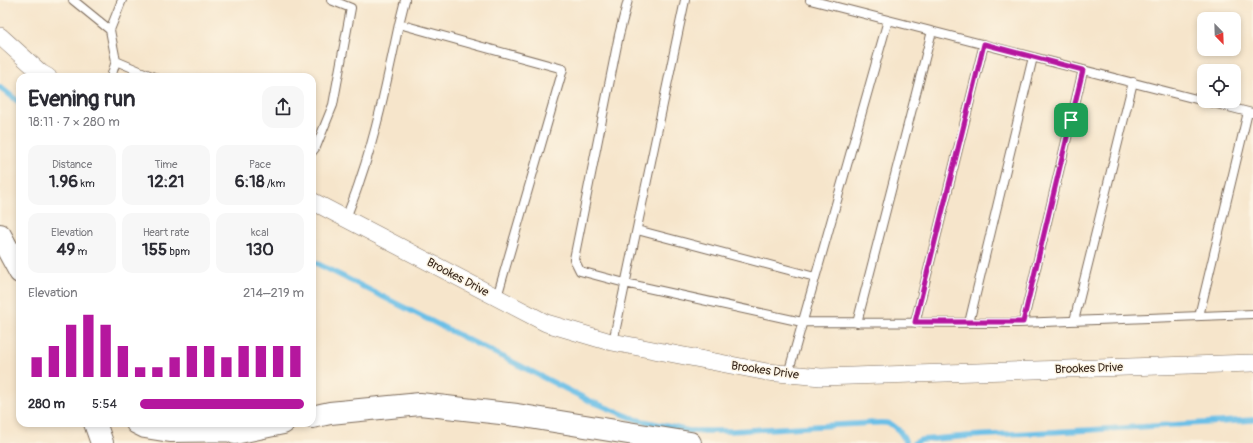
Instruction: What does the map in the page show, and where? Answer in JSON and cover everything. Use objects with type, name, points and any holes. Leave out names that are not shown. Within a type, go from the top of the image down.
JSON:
[{"type":"highway","points":[[0,235],[16,265]]},
{"type":"highway","points":[[316,416],[330,413],[420,404],[518,415],[690,443]]},
{"type":"highway","points":[[96,427],[102,443]]},
{"type":"highway","points":[[145,427],[170,431],[249,430]]},
{"type":"highway","points":[[184,443],[264,427]]},
{"type":"street","points":[[0,36],[40,73]]},
{"type":"street","name":"Brookes Drive","points":[[316,203],[546,323],[613,342],[767,372],[821,377],[1253,363]]},
{"type":"lane","points":[[73,0],[110,30]]},
{"type":"lane","points":[[112,73],[116,61],[110,30],[122,0]]},
{"type":"lane","points":[[316,142],[333,105],[351,8],[331,0]]},
{"type":"lane","points":[[346,218],[360,180],[374,132],[405,0]]},
{"type":"lane","points":[[628,0],[619,35],[574,259],[580,271],[625,283],[802,322],[970,323],[1074,321],[1253,314]]},
{"type":"lane","points":[[613,342],[685,0]]},
{"type":"lane","points":[[810,0],[1197,99]]},
{"type":"lane","points":[[788,374],[888,20]]},
{"type":"lane","points":[[399,24],[563,69],[497,297]]},
{"type":"lane","points":[[857,322],[932,31]]},
{"type":"lane","points":[[915,322],[984,44]]},
{"type":"lane","points":[[970,323],[1033,57]]},
{"type":"lane","points":[[116,61],[144,73]]},
{"type":"lane","points":[[1023,322],[1083,70]]},
{"type":"lane","points":[[1074,321],[1133,82]]},
{"type":"lane","points":[[1199,316],[1251,113],[1232,108]]},
{"type":"lane","points":[[636,230],[815,277]]},
{"type":"waterway","points":[[0,87],[16,100]]},
{"type":"waterway","points":[[316,263],[590,401],[638,420],[689,431],[731,431],[887,423],[892,425],[902,434],[906,443]]},
{"type":"waterway","points":[[914,443],[921,440],[969,436],[1253,420]]},
{"type":"route","points":[[984,44],[1083,70],[1071,120],[1023,322],[915,322],[984,44]]}]
